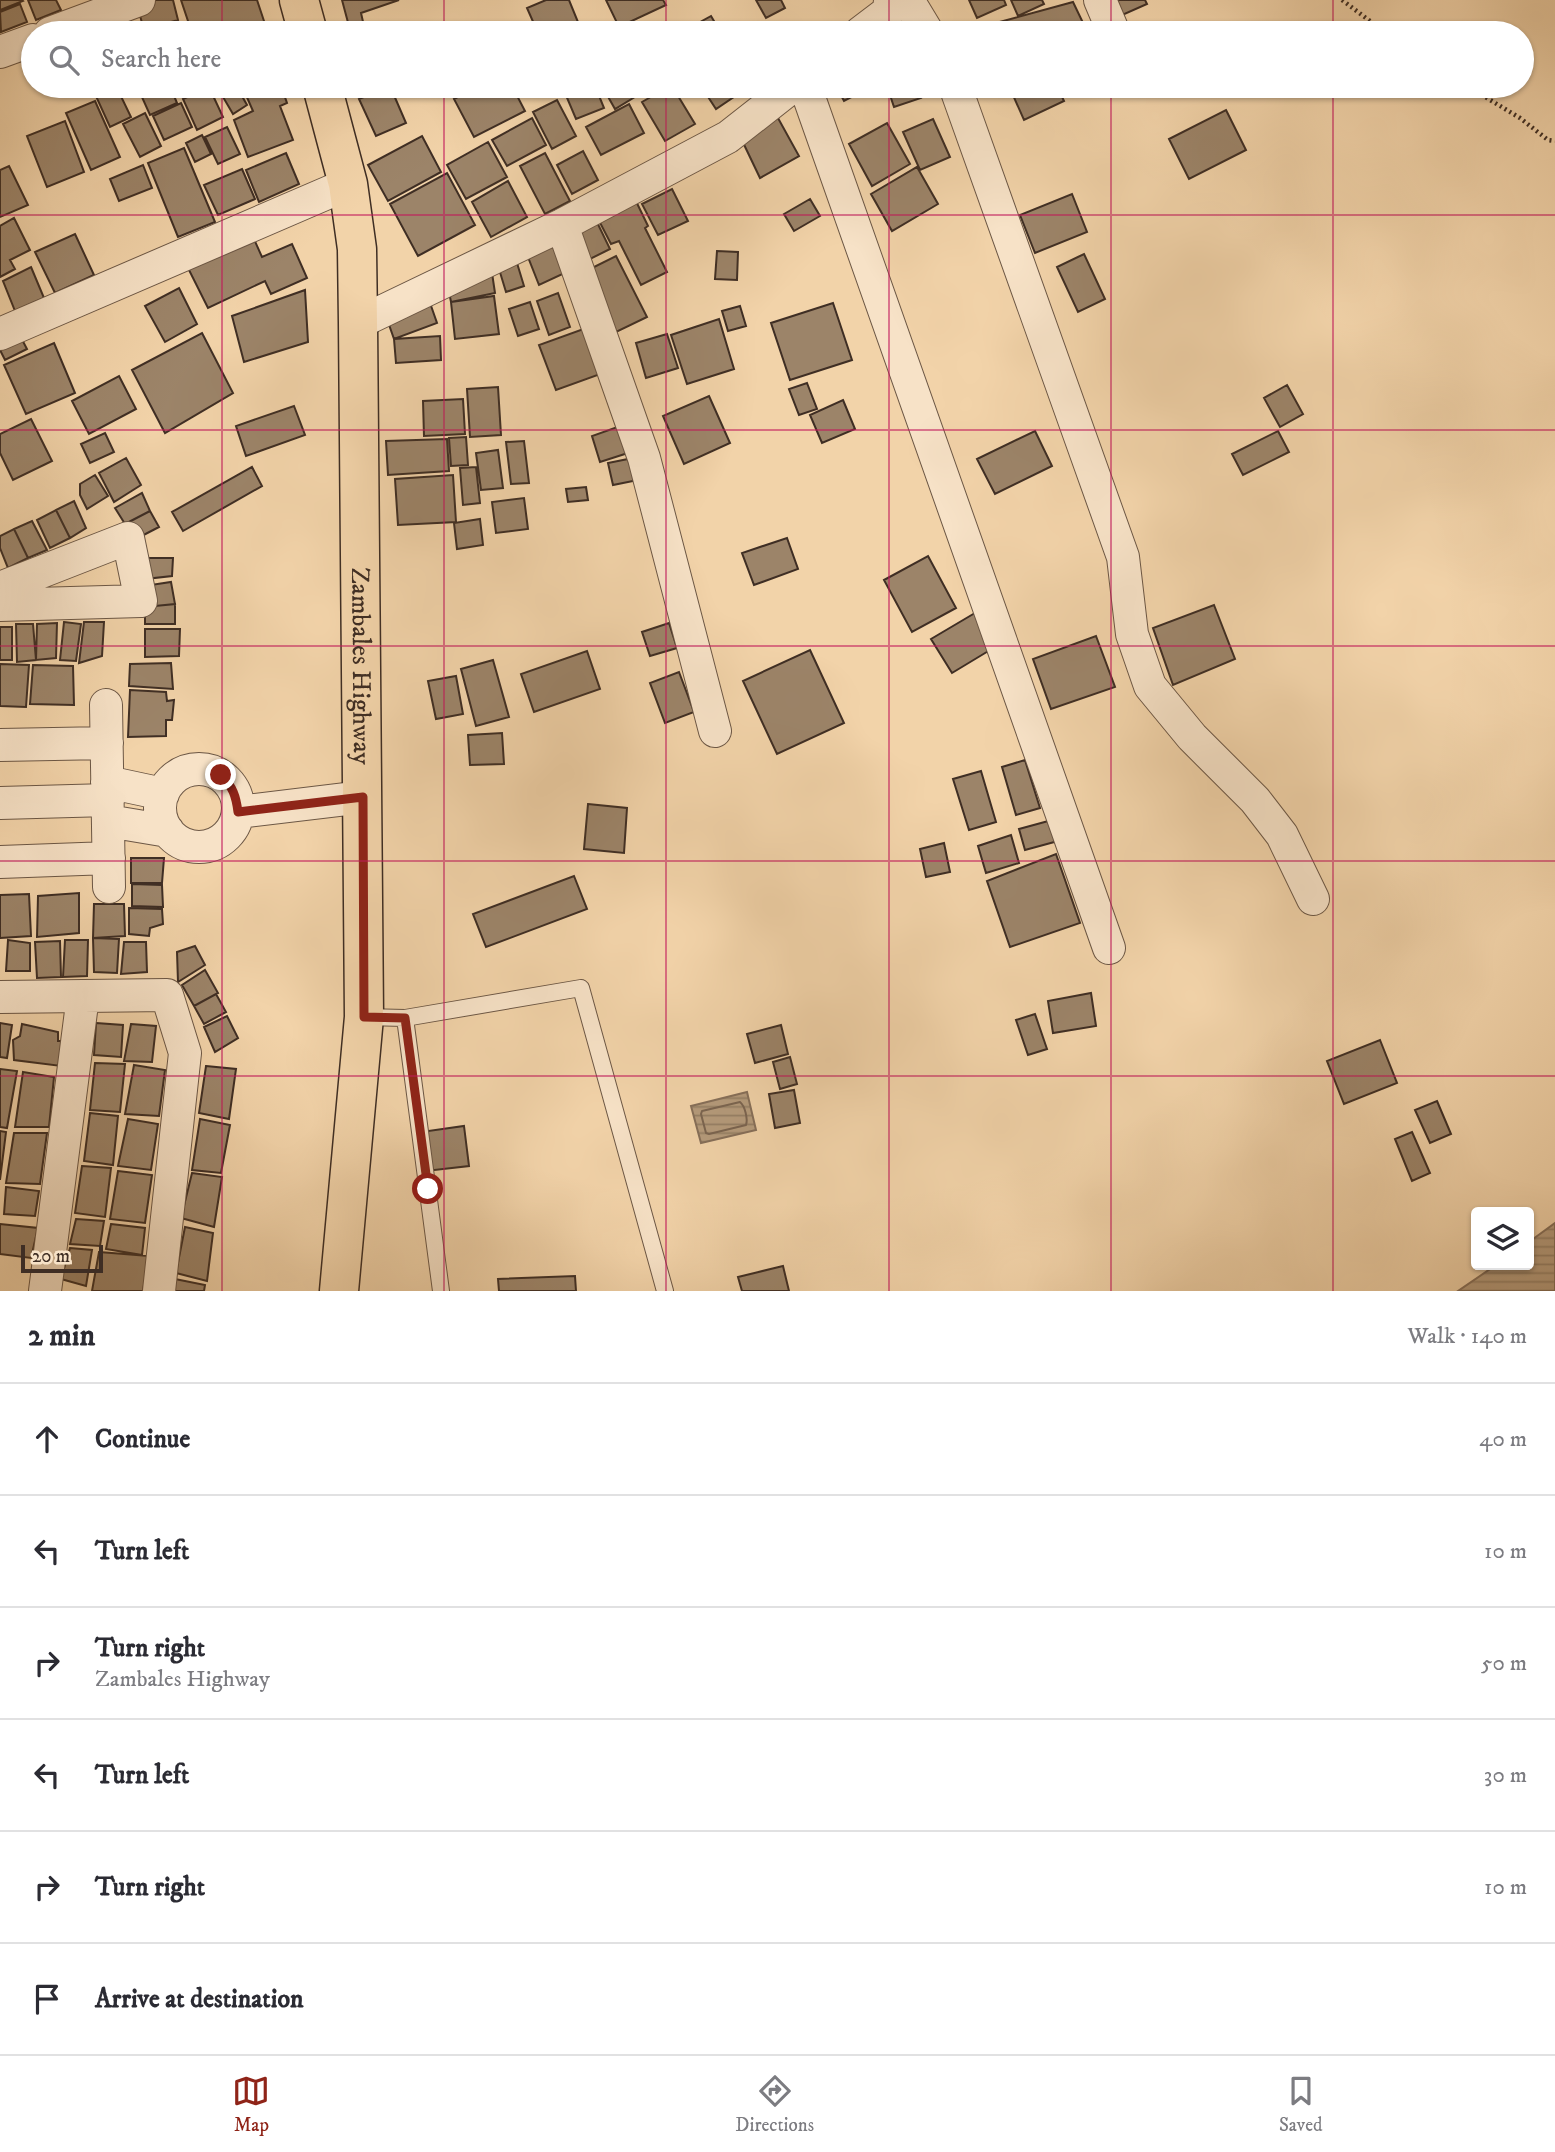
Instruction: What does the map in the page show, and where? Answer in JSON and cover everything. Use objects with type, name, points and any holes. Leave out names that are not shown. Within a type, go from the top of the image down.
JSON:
[{"type":"main road","points":[[299,0],[304,21]]},
{"type":"main road","name":"Zambales Highway","points":[[325,98],[348,184],[357,249],[358,323],[364,1017],[339,1291]]},
{"type":"street","points":[[82,21],[139,0]]},
{"type":"street","points":[[875,21],[888,11],[890,0]]},
{"type":"street","points":[[908,0],[921,21]]},
{"type":"street","points":[[1100,0],[1109,21]]},
{"type":"street","points":[[0,52],[21,44]]},
{"type":"street","points":[[358,323],[562,225],[728,138],[778,98]]},
{"type":"street","points":[[809,98],[1109,948]]},
{"type":"street","points":[[959,98],[1123,557],[1132,634],[1150,686],[1192,737],[1255,800],[1282,835],[1313,900]]},
{"type":"street","points":[[0,334],[348,184]]},
{"type":"street","points":[[562,225],[644,458],[715,731]]},
{"type":"street","points":[[0,587],[128,538],[141,601],[0,605]]},
{"type":"street","points":[[0,862],[109,872],[106,705]]},
{"type":"street","points":[[0,745],[107,743]]},
{"type":"street","points":[[197,768],[221,775],[230,783],[236,794],[238,812],[230,832],[221,841],[209,846],[195,847],[182,844],[171,836],[160,812],[166,786],[174,776],[197,768]]},
{"type":"street","points":[[0,803],[108,801],[163,794]]},
{"type":"street","points":[[238,812],[363,797]]},
{"type":"street","points":[[108,801],[168,831]]},
{"type":"street","points":[[0,996],[167,995],[185,1053],[159,1291]]},
{"type":"street","points":[[45,1291],[83,996]]},
{"type":"lane","points":[[364,1017],[405,1018],[581,988],[664,1291]]},
{"type":"lane","points":[[405,1018],[441,1291]]},
{"type":"path","points":[[1342,0],[1370,21]]},
{"type":"path","points":[[1487,98],[1520,118],[1548,140],[1555,141]]},
{"type":"water","points":[[747,1092],[756,1130],[701,1143],[691,1106]]},
{"type":"water","points":[[1555,1223],[1555,1291],[1458,1291],[1489,1270],[1534,1270],[1534,1238]]},
{"type":"building","points":[[0,0],[22,0],[23,1],[0,10]]},
{"type":"building","points":[[28,0],[56,0],[61,10],[36,20]]},
{"type":"building","points":[[153,0],[173,0],[178,20],[141,21],[137,5]]},
{"type":"building","points":[[181,0],[257,0],[264,21],[188,21]]},
{"type":"building","points":[[342,0],[399,0],[361,13],[363,21],[348,21]]},
{"type":"building","points":[[546,0],[569,0],[578,21],[533,21],[527,8]]},
{"type":"building","points":[[606,0],[663,0],[666,5],[632,21],[616,21]]},
{"type":"building","points":[[756,0],[781,0],[785,8],[766,18]]},
{"type":"building","points":[[969,0],[1004,0],[1006,5],[977,18]]},
{"type":"building","points":[[1011,0],[1042,0],[1044,4],[1018,16]]},
{"type":"building","points":[[1102,0],[1145,0],[1147,4],[1111,20]]},
{"type":"building","points":[[1073,2],[1082,21],[1003,21]]},
{"type":"building","points":[[20,4],[27,21],[21,21],[21,24],[1,32],[0,12]]},
{"type":"building","points":[[900,10],[906,21],[888,21]]},
{"type":"building","points":[[97,98],[122,98],[131,117],[110,127]]},
{"type":"building","points":[[142,98],[175,98],[177,103],[150,115]]},
{"type":"building","points":[[214,98],[223,117],[197,130],[183,99]]},
{"type":"building","points":[[224,98],[243,98],[247,105],[233,114]]},
{"type":"building","points":[[247,98],[285,98],[287,103],[280,106],[293,140],[248,157],[234,120],[253,111]]},
{"type":"building","points":[[395,98],[406,123],[376,136],[359,99]]},
{"type":"building","points":[[518,98],[525,111],[474,137],[454,99]]},
{"type":"building","points":[[567,98],[600,98],[604,108],[576,119]]},
{"type":"building","points":[[609,98],[633,98],[615,109]]},
{"type":"building","points":[[649,98],[679,98],[695,124],[665,141],[642,102]]},
{"type":"building","points":[[709,98],[732,98],[716,109]]},
{"type":"building","points":[[891,98],[921,98],[894,107]]},
{"type":"building","points":[[1014,98],[1063,98],[1064,101],[1024,120]]},
{"type":"building","points":[[557,100],[576,136],[552,149],[533,112]]},
{"type":"building","points":[[95,101],[120,157],[91,170],[66,113]]},
{"type":"building","points":[[181,103],[192,127],[164,140],[153,116]]},
{"type":"building","points":[[629,104],[644,133],[601,155],[586,127]]},
{"type":"building","points":[[773,109],[799,156],[760,178],[738,132]]},
{"type":"building","points":[[1226,110],[1246,150],[1189,179],[1169,139]]},
{"type":"building","points":[[145,113],[161,146],[140,157],[123,124]]},
{"type":"building","points":[[532,118],[546,145],[507,166],[492,140]]},
{"type":"building","points":[[933,119],[950,157],[920,170],[903,132]]},
{"type":"building","points":[[65,121],[84,172],[47,187],[27,136]]},
{"type":"building","points":[[887,123],[910,164],[872,186],[849,144]]},
{"type":"building","points":[[227,127],[240,154],[218,164],[205,137]]},
{"type":"building","points":[[202,135],[211,154],[195,162],[186,143]]},
{"type":"building","points":[[422,136],[441,172],[388,201],[368,165]]},
{"type":"building","points":[[488,142],[507,177],[466,199],[447,165]]},
{"type":"building","points":[[184,148],[215,222],[178,237],[148,163]]},
{"type":"building","points":[[583,151],[598,180],[572,194],[557,165]]},
{"type":"building","points":[[286,153],[299,184],[259,202],[246,170]]},
{"type":"building","points":[[545,153],[570,201],[545,214],[520,166]]},
{"type":"building","points":[[143,165],[152,188],[119,201],[110,179]]},
{"type":"building","points":[[9,166],[28,205],[0,217],[0,170]]},
{"type":"building","points":[[917,167],[938,204],[892,231],[871,194]]},
{"type":"building","points":[[242,169],[255,199],[218,215],[204,185]]},
{"type":"building","points":[[447,173],[475,225],[418,256],[390,204]]},
{"type":"building","points":[[508,181],[527,217],[491,237],[472,202]]},
{"type":"building","points":[[672,189],[688,221],[658,235],[642,204]]},
{"type":"building","points":[[1072,194],[1087,232],[1035,253],[1020,215]]},
{"type":"building","points":[[633,195],[648,226],[645,228],[667,272],[641,285],[619,241],[611,244],[595,213]]},
{"type":"building","points":[[810,199],[820,216],[794,231],[784,214]]},
{"type":"building","points":[[594,216],[610,249],[584,262],[567,229]]},
{"type":"building","points":[[14,218],[30,250],[10,260],[15,269],[0,277],[0,226]]},
{"type":"building","points":[[249,228],[262,257],[292,244],[307,278],[271,294],[265,281],[208,308],[183,258]]},
{"type":"building","points":[[75,234],[94,275],[55,293],[35,252]]},
{"type":"building","points":[[556,237],[569,271],[539,285],[526,252]]},
{"type":"building","points":[[717,251],[738,252],[737,280],[715,279]]},
{"type":"building","points":[[1084,254],[1105,299],[1078,312],[1057,267]]},
{"type":"building","points":[[616,256],[647,317],[614,333],[584,272]]},
{"type":"building","points":[[517,263],[524,286],[506,292],[499,269]]},
{"type":"building","points":[[31,267],[44,298],[15,311],[3,281]]},
{"type":"building","points":[[492,273],[495,293],[451,302],[447,281]]},
{"type":"building","points":[[179,288],[197,324],[165,342],[145,306]]},
{"type":"building","points":[[305,290],[308,342],[244,362],[232,316]]},
{"type":"building","points":[[558,293],[570,327],[549,335],[537,301]]},
{"type":"building","points":[[494,296],[499,334],[455,339],[451,302]]},
{"type":"building","points":[[429,300],[437,323],[394,339],[386,316]]},
{"type":"building","points":[[530,302],[539,329],[518,336],[509,309]]},
{"type":"building","points":[[833,303],[852,360],[790,380],[771,323]]},
{"type":"building","points":[[740,306],[746,326],[728,331],[722,311]]},
{"type":"building","points":[[719,319],[734,369],[687,384],[671,335]]},
{"type":"building","points":[[589,327],[606,372],[556,390],[539,345]]},
{"type":"building","points":[[17,330],[27,349],[5,360],[0,350],[0,338]]},
{"type":"building","points":[[202,333],[233,393],[165,433],[132,370]]},
{"type":"building","points":[[667,334],[678,368],[646,378],[636,343]]},
{"type":"building","points":[[440,336],[441,360],[396,363],[394,339]]},
{"type":"building","points":[[54,343],[75,393],[26,414],[4,365]]},
{"type":"building","points":[[119,376],[136,409],[89,434],[72,401]]},
{"type":"building","points":[[807,383],[817,409],[799,415],[789,389]]},
{"type":"building","points":[[1287,385],[1303,414],[1280,427],[1264,398]]},
{"type":"building","points":[[498,387],[501,435],[470,437],[467,389]]},
{"type":"building","points":[[709,396],[730,443],[684,464],[663,416]]},
{"type":"building","points":[[463,399],[465,434],[424,436],[423,401]]},
{"type":"building","points":[[843,400],[855,429],[822,443],[810,415]]},
{"type":"building","points":[[294,406],[305,435],[246,456],[236,426]]},
{"type":"building","points":[[31,419],[52,461],[13,480],[0,453],[0,434]]},
{"type":"building","points":[[623,425],[631,452],[600,462],[592,436]]},
{"type":"building","points":[[1035,431],[1052,466],[995,494],[977,459]]},
{"type":"building","points":[[1278,431],[1289,452],[1243,475],[1232,454]]},
{"type":"building","points":[[105,433],[114,452],[90,463],[81,444]]},
{"type":"building","points":[[466,437],[468,465],[451,466],[449,438]]},
{"type":"building","points":[[447,439],[449,471],[388,475],[386,441]]},
{"type":"building","points":[[524,441],[529,483],[511,484],[506,442]]},
{"type":"building","points":[[498,450],[503,488],[481,490],[476,453]]},
{"type":"building","points":[[126,458],[141,485],[114,502],[99,473]]},
{"type":"building","points":[[633,458],[638,480],[613,485],[608,463]]},
{"type":"building","points":[[252,467],[262,486],[183,531],[172,512]]},
{"type":"building","points":[[476,467],[480,503],[463,505],[460,468]]},
{"type":"building","points":[[95,475],[108,496],[87,509],[80,495],[80,484]]},
{"type":"building","points":[[453,475],[456,522],[398,525],[395,479]]},
{"type":"building","points":[[586,487],[588,500],[568,502],[566,489]]},
{"type":"building","points":[[142,493],[150,511],[125,524],[115,508]]},
{"type":"building","points":[[524,498],[528,529],[496,533],[492,502]]},
{"type":"building","points":[[74,501],[86,528],[70,538],[56,510]]},
{"type":"building","points":[[56,510],[70,538],[50,548],[37,520]]},
{"type":"building","points":[[150,511],[159,527],[132,541],[125,524]]},
{"type":"building","points":[[480,519],[483,545],[457,549],[454,523]]},
{"type":"building","points":[[32,521],[47,550],[28,558],[14,529]]},
{"type":"building","points":[[14,529],[28,558],[8,568],[0,548],[0,536]]},
{"type":"building","points":[[787,538],[798,569],[754,585],[742,553]]},
{"type":"building","points":[[928,556],[956,608],[912,632],[884,580]]},
{"type":"building","points":[[147,558],[173,558],[172,576],[145,579]]},
{"type":"building","points":[[171,582],[175,604],[145,607],[144,586]]},
{"type":"building","points":[[175,604],[175,624],[145,624],[145,607]]},
{"type":"building","points":[[1214,605],[1235,659],[1173,685],[1153,628]]},
{"type":"building","points":[[980,610],[1000,644],[952,673],[931,639]]},
{"type":"building","points":[[64,622],[81,624],[76,661],[60,660]]},
{"type":"building","points":[[84,622],[104,622],[102,656],[79,663]]},
{"type":"building","points":[[57,623],[56,658],[36,660],[37,624]]},
{"type":"building","points":[[669,623],[677,648],[650,656],[642,632]]},
{"type":"building","points":[[16,624],[33,624],[36,660],[17,662]]},
{"type":"building","points":[[0,627],[12,627],[12,660],[0,660]]},
{"type":"building","points":[[145,629],[180,629],[179,656],[145,657]]},
{"type":"building","points":[[1096,636],[1115,687],[1051,709],[1033,659]]},
{"type":"building","points":[[810,650],[844,723],[777,754],[743,681]]},
{"type":"building","points":[[587,651],[600,689],[534,712],[521,674]]},
{"type":"building","points":[[493,660],[509,717],[476,726],[461,669]]},
{"type":"building","points":[[171,663],[173,689],[129,686],[130,664]]},
{"type":"building","points":[[0,664],[29,665],[26,707],[0,706]]},
{"type":"building","points":[[33,665],[73,666],[74,705],[30,704]]},
{"type":"building","points":[[679,672],[694,712],[665,723],[650,683]]},
{"type":"building","points":[[456,676],[463,714],[436,719],[428,681]]},
{"type":"building","points":[[130,690],[166,692],[167,701],[174,700],[172,720],[166,720],[166,736],[128,737]]},
{"type":"building","points":[[502,733],[504,764],[470,765],[468,735]]},
{"type":"building","points":[[1025,760],[1040,808],[1016,815],[1002,767]]},
{"type":"building","points":[[981,771],[996,822],[969,830],[953,779]]},
{"type":"building","points":[[588,804],[627,808],[624,853],[584,849]]},
{"type":"building","points":[[1052,820],[1058,841],[1025,850],[1019,829]]},
{"type":"building","points":[[1011,835],[1019,863],[986,873],[978,846]]},
{"type":"building","points":[[944,843],[950,872],[926,877],[920,849]]},
{"type":"building","points":[[1056,854],[1080,923],[1010,947],[987,881]]},
{"type":"building","points":[[131,858],[164,858],[162,883],[131,883]]},
{"type":"building","points":[[574,876],[587,909],[486,947],[473,914]]},
{"type":"building","points":[[132,884],[162,885],[163,907],[132,906]]},
{"type":"building","points":[[79,893],[79,933],[37,937],[38,896]]},
{"type":"building","points":[[29,894],[31,936],[0,938],[0,895]]},
{"type":"building","points":[[94,904],[124,904],[125,936],[93,938]]},
{"type":"building","points":[[129,908],[162,909],[163,924],[150,928],[149,936],[129,934]]},
{"type":"building","points":[[93,938],[119,939],[117,973],[94,972]]},
{"type":"building","points":[[8,940],[30,943],[30,971],[6,971]]},
{"type":"building","points":[[65,940],[88,940],[87,976],[63,977]]},
{"type":"building","points":[[60,941],[61,977],[37,978],[35,942]]},
{"type":"building","points":[[124,942],[146,942],[147,972],[121,974]]},
{"type":"building","points":[[195,946],[205,965],[178,982],[177,952]]},
{"type":"building","points":[[205,970],[218,993],[194,1006],[182,985]]},
{"type":"building","points":[[1091,993],[1096,1026],[1053,1033],[1048,1001]]},
{"type":"building","points":[[216,994],[226,1012],[204,1024],[194,1006]]},
{"type":"building","points":[[1035,1014],[1047,1049],[1028,1055],[1016,1020]]},
{"type":"building","points":[[227,1016],[238,1038],[215,1052],[204,1027]]},
{"type":"building","points":[[0,1023],[12,1025],[7,1058],[0,1057]]},
{"type":"building","points":[[96,1023],[123,1025],[121,1057],[94,1055]]},
{"type":"building","points":[[22,1024],[58,1032],[58,1041],[63,1041],[61,1066],[14,1060],[13,1040],[20,1036]]},
{"type":"building","points":[[131,1024],[156,1026],[152,1062],[124,1061]]},
{"type":"building","points":[[781,1025],[788,1054],[755,1063],[747,1034]]},
{"type":"building","points":[[1380,1040],[1397,1083],[1344,1104],[1327,1061]]},
{"type":"building","points":[[790,1057],[797,1084],[780,1089],[773,1062]]},
{"type":"building","points":[[95,1063],[125,1064],[120,1112],[90,1110]]},
{"type":"building","points":[[134,1065],[165,1070],[159,1116],[125,1114]]},
{"type":"building","points":[[206,1066],[236,1069],[229,1119],[199,1113]]},
{"type":"building","points":[[0,1069],[17,1071],[7,1128],[0,1127]]},
{"type":"building","points":[[23,1072],[54,1077],[49,1127],[15,1127]]},
{"type":"building","points":[[794,1090],[800,1123],[775,1128],[769,1094]]},
{"type":"building","points":[[1437,1101],[1451,1134],[1430,1143],[1415,1110]]},
{"type":"building","points":[[90,1113],[118,1116],[113,1165],[84,1161]]},
{"type":"building","points":[[128,1119],[158,1124],[151,1170],[118,1166]]},
{"type":"building","points":[[200,1119],[230,1125],[221,1173],[192,1170]]},
{"type":"building","points":[[464,1126],[469,1166],[426,1171],[421,1132]]},
{"type":"building","points":[[0,1131],[6,1132],[0,1180]]},
{"type":"building","points":[[1412,1132],[1430,1173],[1412,1181],[1395,1139]]},
{"type":"building","points":[[14,1133],[47,1133],[40,1184],[6,1183]]},
{"type":"building","points":[[82,1166],[111,1168],[105,1217],[75,1213]]},
{"type":"building","points":[[118,1171],[152,1175],[145,1223],[110,1219]]},
{"type":"building","points":[[192,1173],[222,1177],[214,1227],[181,1218]]},
{"type":"building","points":[[6,1187],[39,1191],[35,1216],[4,1214]]},
{"type":"building","points":[[76,1219],[104,1221],[100,1246],[70,1244]]},
{"type":"building","points":[[0,1224],[38,1228],[31,1258],[0,1254]]},
{"type":"building","points":[[111,1224],[145,1228],[142,1255],[106,1249]]},
{"type":"building","points":[[185,1227],[213,1233],[207,1281],[176,1273]]},
{"type":"building","points":[[70,1248],[92,1250],[86,1286],[61,1279]]},
{"type":"building","points":[[99,1252],[149,1256],[143,1291],[92,1291]]},
{"type":"building","points":[[783,1266],[789,1291],[742,1291],[738,1277]]},
{"type":"building","points":[[575,1276],[576,1291],[499,1291],[498,1279]]},
{"type":"building","points":[[175,1279],[205,1285],[204,1291],[174,1291]]},
{"type":"route","points":[[221,775],[230,783],[236,794],[238,812],[363,797],[364,1017],[405,1018],[428,1189]]}]
